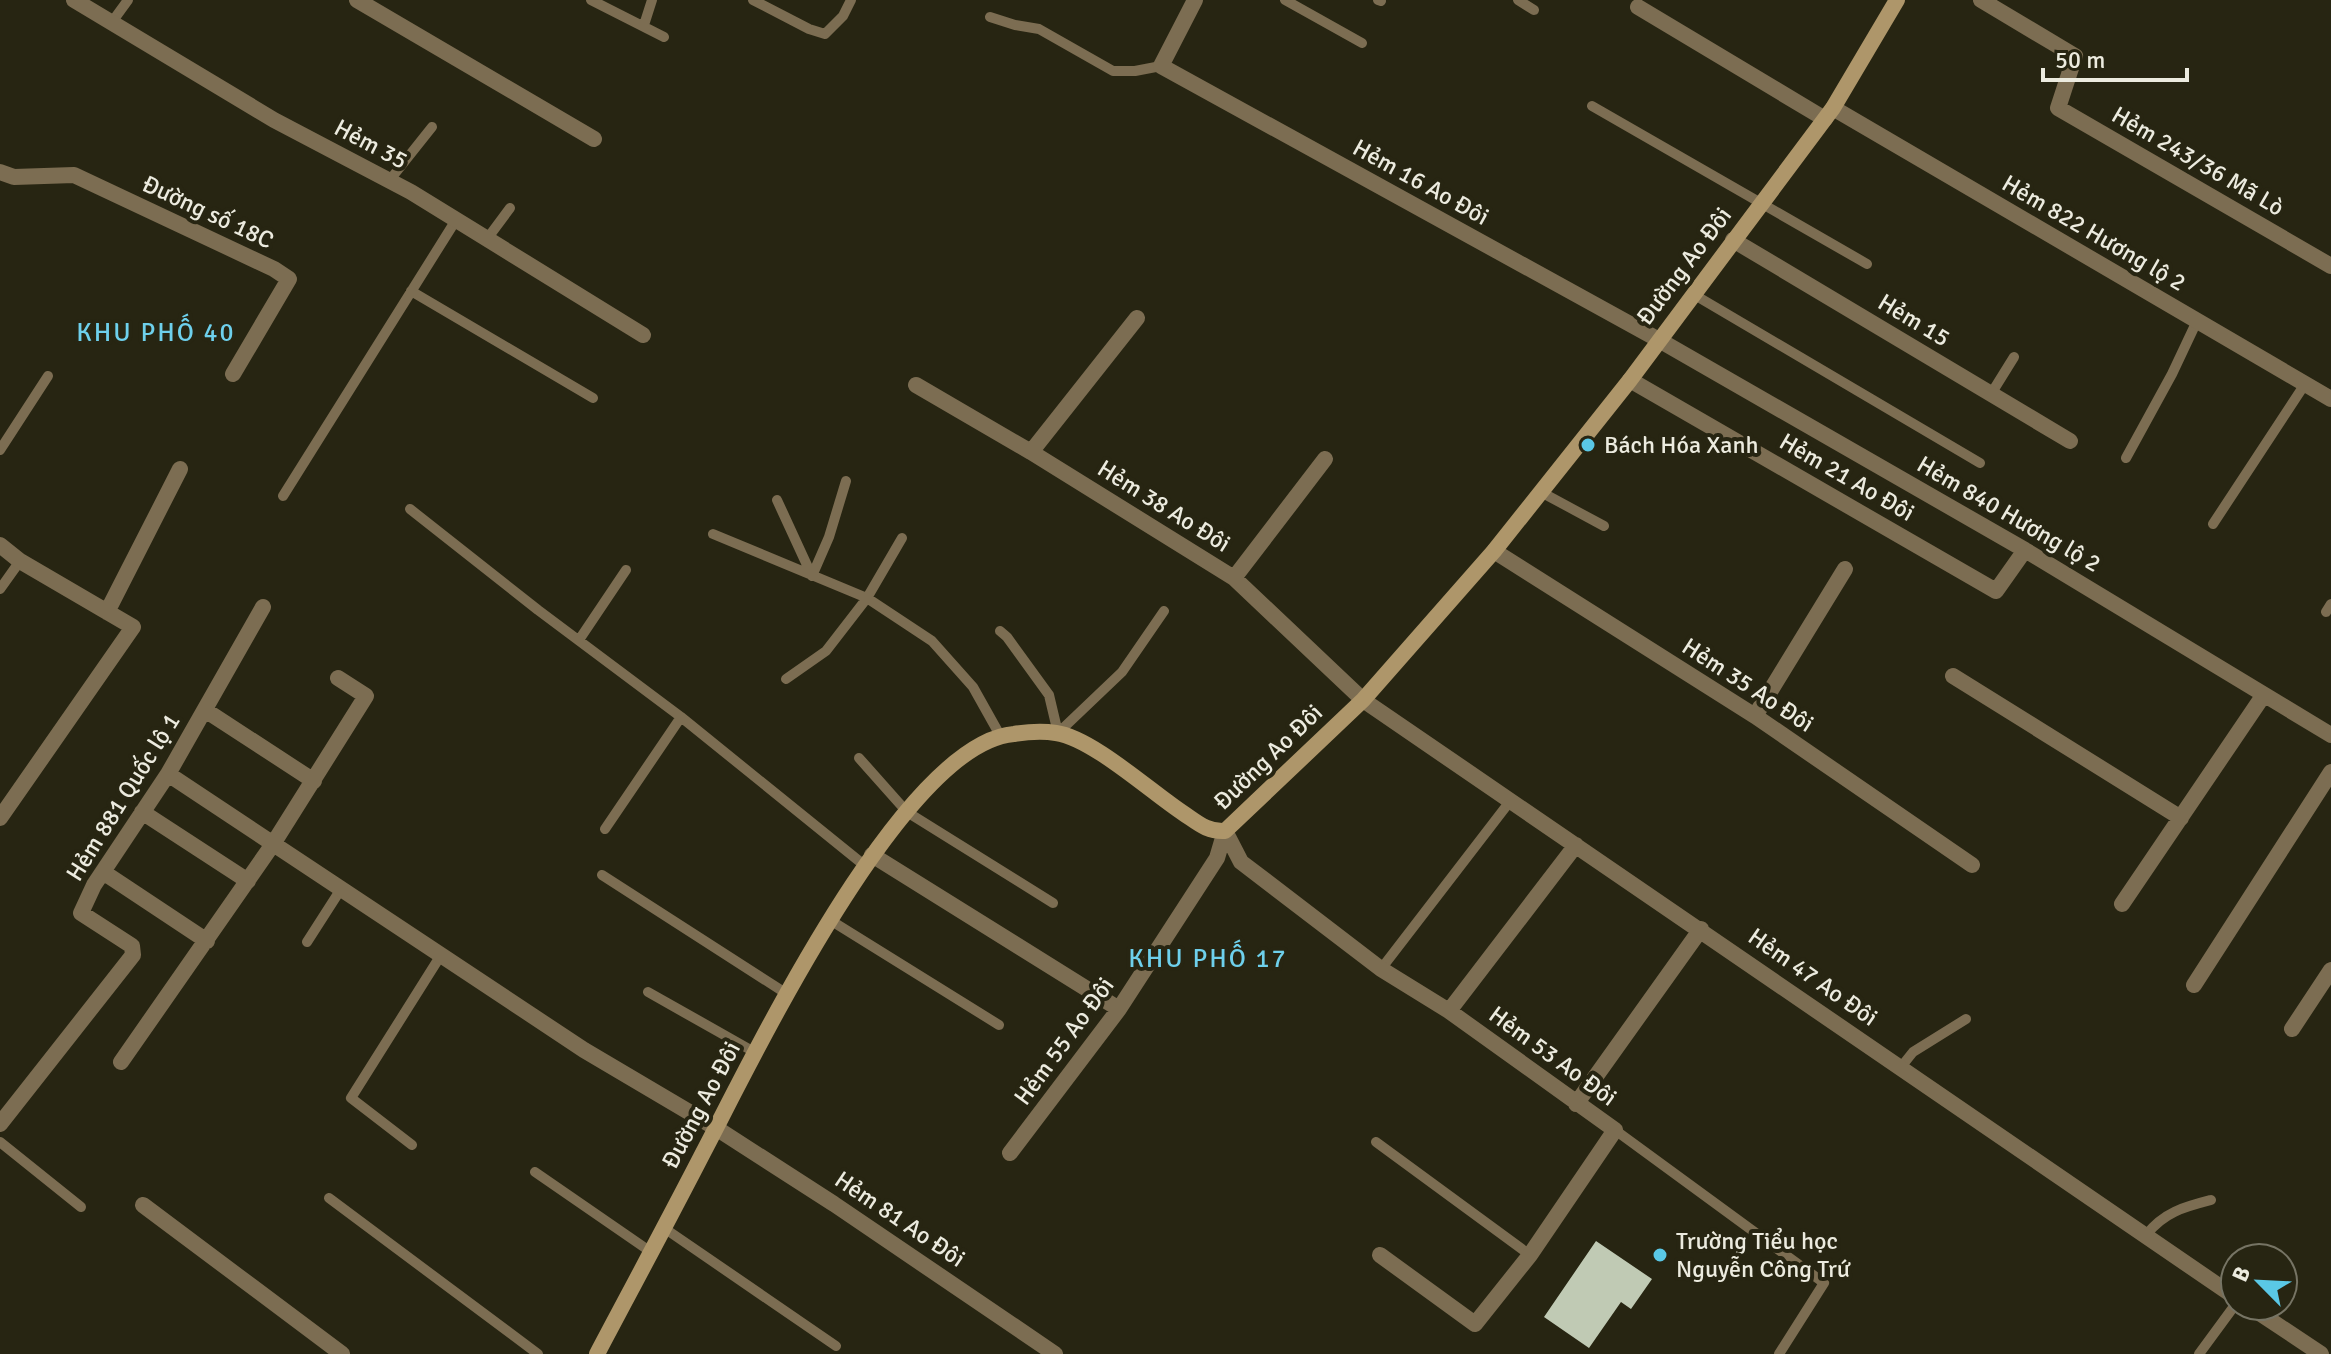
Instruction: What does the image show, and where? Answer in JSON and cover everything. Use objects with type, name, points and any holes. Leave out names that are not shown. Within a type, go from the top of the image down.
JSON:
[{"type":"street","name":"Hẻm 35","points":[[74,0],[274,120],[456,220],[643,335]]},
{"type":"street","points":[[357,0],[594,139]]},
{"type":"street","points":[[1161,66],[1195,0]]},
{"type":"street","name":"Đường Ao Đôi","points":[[597,1354],[787,994],[868,860],[921,795],[970,750],[1010,734],[1058,733],[1105,754],[1152,793],[1211,832],[1225,831],[1363,700],[1494,551],[1630,380],[1829,114],[1897,0]]},
{"type":"street","name":"Hẻm 243/36 Mã Lò","points":[[1981,0],[2075,56],[2058,108],[2331,266]]},
{"type":"street","name":"Hẻm 822 Hương lộ 2","points":[[1638,7],[2331,399]]},
{"type":"street","name":"Hẻm 16 Ao Đôi","points":[[1161,66],[1659,340]]},
{"type":"street","name":"Đường số 18C","points":[[0,172],[14,177],[74,175],[274,269],[289,279],[233,374]]},
{"type":"street","name":"Hẻm 15","points":[[1733,240],[2070,441]]},
{"type":"street","points":[[1031,452],[1137,318]]},
{"type":"street","name":"Hẻm 840 Hương lộ 2","points":[[1659,340],[2025,550],[2331,735]]},
{"type":"street","name":"Hẻm 21 Ao Đôi","points":[[1630,380],[1996,591],[2025,550]]},
{"type":"street","name":"Hẻm 38 Ao Đôi","points":[[916,385],[1234,578],[1363,700]]},
{"type":"street","points":[[1234,578],[1325,459]]},
{"type":"street","points":[[107,612],[180,469]]},
{"type":"street","points":[[0,545],[20,561],[133,627],[0,818]]},
{"type":"street","name":"Hẻm 35 Ao Đôi","points":[[1494,551],[1755,716],[1972,865]]},
{"type":"street","points":[[1755,716],[1845,569]]},
{"type":"street","name":"Hẻm 881 Quốc lộ 1","points":[[0,1124],[133,955],[132,946],[81,913],[103,872],[168,774],[263,607]]},
{"type":"street","points":[[1953,676],[2181,818]]},
{"type":"street","points":[[121,1062],[273,844],[366,696],[338,678]]},
{"type":"street","points":[[2122,904],[2263,696]]},
{"type":"street","name":"Hẻm 47 Ao Đôi","points":[[1363,700],[2219,1286]]},
{"type":"street","points":[[205,710],[314,781]]},
{"type":"street","points":[[2194,985],[2331,772]]},
{"type":"street","name":"Hẻm 81 Ao Đôi","points":[[168,774],[584,1050],[716,1128],[937,1271],[1051,1353]]},
{"type":"street","points":[[142,812],[248,881]]},
{"type":"street","name":"Hẻm 53 Ao Đôi","points":[[1225,831],[1241,862],[1381,969],[1449,1011],[1615,1130],[1530,1255],[1475,1324],[1380,1255]]},
{"type":"street","name":"Hẻm 55 Ao Đôi","points":[[1010,1153],[1119,1009],[1217,858],[1225,831]]},
{"type":"street","points":[[1449,1011],[1576,845]]},
{"type":"street","points":[[868,860],[1119,1009]]},
{"type":"street","points":[[103,872],[207,941]]},
{"type":"street","points":[[1576,1104],[1701,929]]},
{"type":"street","points":[[2292,1029],[2331,970]]},
{"type":"street","points":[[143,1205],[342,1354]]},
{"type":"street","points":[[2273,1322],[2321,1354]]},
{"type":"lane","points":[[112,22],[128,0]]},
{"type":"lane","points":[[591,0],[664,37]]},
{"type":"lane","points":[[644,25],[652,0]]},
{"type":"lane","points":[[753,0],[825,34],[843,16],[851,0]]},
{"type":"lane","points":[[1285,0],[1362,43]]},
{"type":"lane","points":[[1518,0],[1534,10]]},
{"type":"lane","points":[[990,17],[1039,29],[1113,71],[1161,66]]},
{"type":"lane","points":[[1592,106],[1867,264]]},
{"type":"lane","points":[[389,181],[432,127]]},
{"type":"lane","points":[[487,239],[510,208]]},
{"type":"lane","points":[[283,496],[456,220]]},
{"type":"lane","points":[[411,291],[593,398]]},
{"type":"lane","points":[[1693,294],[1980,463]]},
{"type":"lane","points":[[2126,458],[2197,321]]},
{"type":"lane","points":[[1991,394],[2014,357]]},
{"type":"lane","points":[[0,450],[48,376]]},
{"type":"lane","points":[[2213,524],[2305,384]]},
{"type":"lane","points":[[812,576],[829,537],[846,481]]},
{"type":"lane","points":[[1539,491],[1604,526]]},
{"type":"lane","points":[[777,500],[812,576]]},
{"type":"lane","points":[[410,509],[868,860]]},
{"type":"lane","points":[[713,534],[867,598],[932,641],[973,687],[1001,737]]},
{"type":"lane","points":[[786,679],[826,651],[867,598],[902,538]]},
{"type":"lane","points":[[0,589],[20,561]]},
{"type":"lane","points":[[579,640],[626,570]]},
{"type":"lane","points":[[1058,733],[1122,672],[1164,611]]},
{"type":"lane","points":[[1000,631],[1049,695],[1058,733]]},
{"type":"lane","points":[[605,829],[681,717]]},
{"type":"lane","points":[[859,758],[907,812],[1053,903]]},
{"type":"lane","points":[[1381,969],[1511,800]]},
{"type":"lane","points":[[602,875],[787,994]]},
{"type":"lane","points":[[307,942],[341,889]]},
{"type":"lane","points":[[830,920],[999,1025]]},
{"type":"lane","points":[[412,1145],[351,1098],[441,955]]},
{"type":"lane","points":[[648,992],[756,1053]]},
{"type":"lane","points":[[1901,1067],[1913,1052],[1966,1019]]},
{"type":"lane","points":[[1615,1130],[1824,1283],[1779,1354]]},
{"type":"lane","points":[[0,1142],[81,1207]]},
{"type":"lane","points":[[1376,1142],[1530,1255]]},
{"type":"lane","points":[[535,1172],[651,1252]]},
{"type":"lane","points":[[329,1198],[538,1354]]},
{"type":"lane","points":[[2146,1235],[2155,1223],[2176,1209],[2211,1200]]},
{"type":"lane","points":[[664,1228],[836,1346]]},
{"type":"lane","points":[[2199,1354],[2223,1322]]},
{"type":"building","points":[[1596,1241],[1652,1279],[1631,1309],[1621,1302],[1589,1348],[1544,1317]]},
{"type":"place","name":"Bách Hóa Xanh","points":[[1588,445]]},
{"type":"place","name":"Trường Tiểu học Nguyễn Công Trứ","points":[[1660,1255]]},
{"type":"district","name":"KHU PHỐ 40","points":[[156,333]]},
{"type":"district","name":"KHU PHỐ 17","points":[[1208,959]]}]
